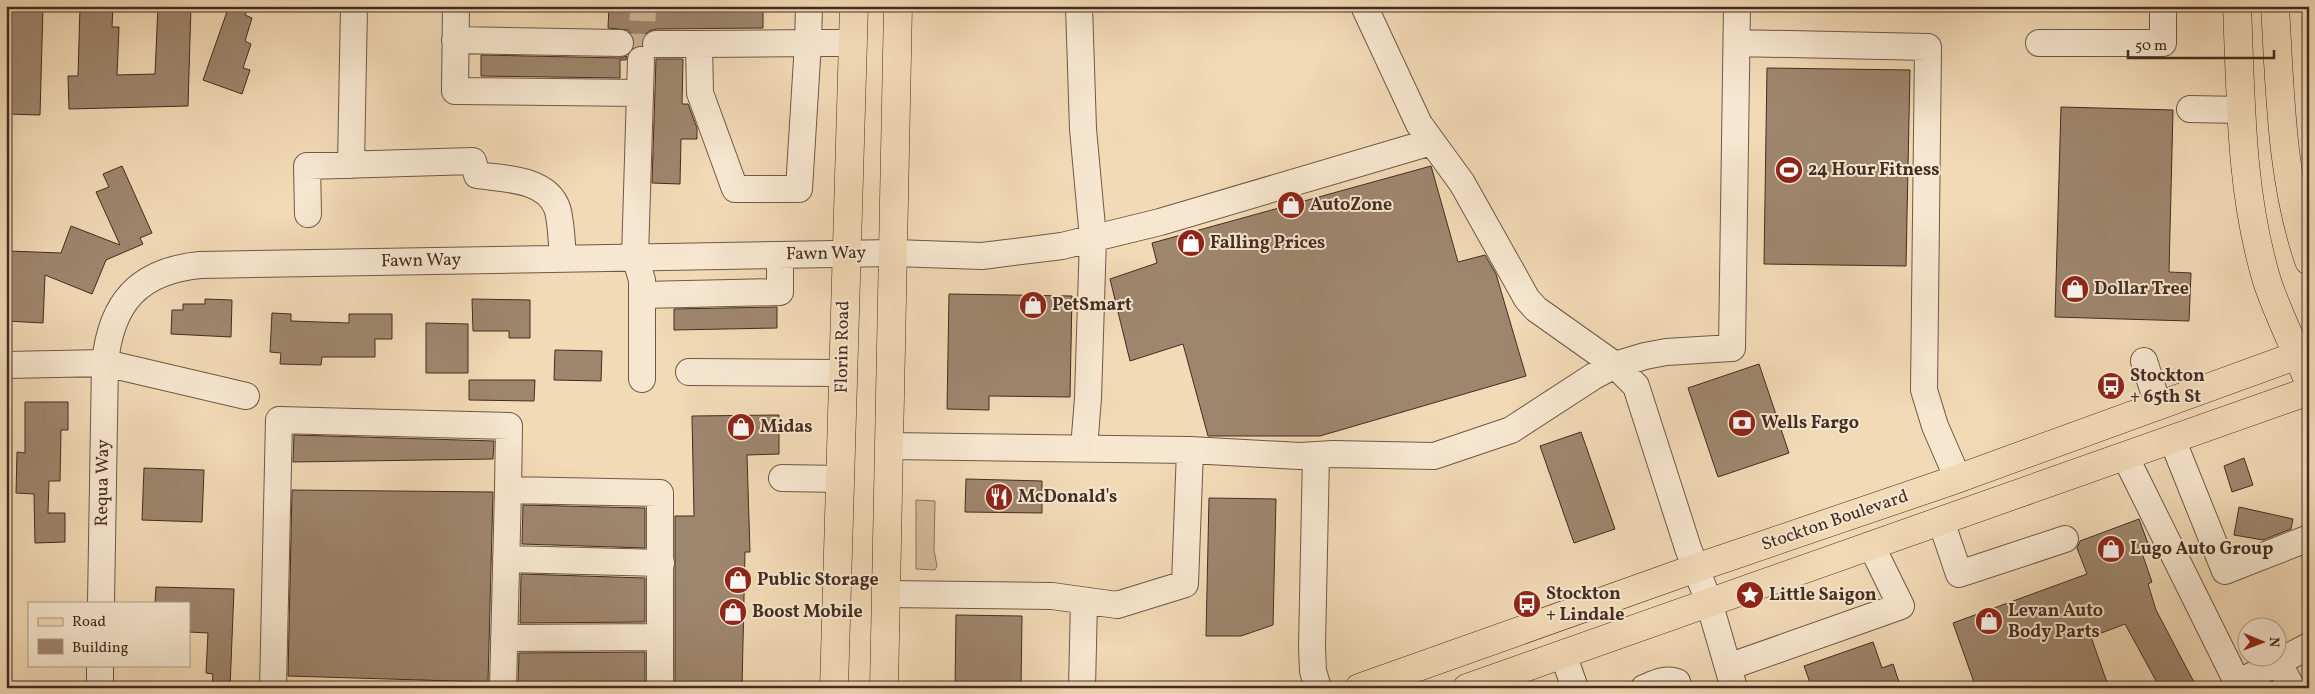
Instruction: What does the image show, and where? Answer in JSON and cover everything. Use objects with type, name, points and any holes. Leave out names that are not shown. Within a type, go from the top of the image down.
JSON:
[{"type":"main road","name":"Florin Road","points":[[834,688],[854,6]]},
{"type":"main road","points":[[884,688],[898,6]]},
{"type":"main road","points":[[2237,6],[2243,154],[2250,206],[2267,282],[2303,354],[2309,381]]},
{"type":"main road","points":[[2264,6],[2277,45]]},
{"type":"main road","points":[[2276,6],[2280,112],[2290,180],[2303,245],[2309,261]]},
{"type":"main road","name":"Stockton Boulevard","points":[[1359,688],[1696,568],[1958,479],[2303,354]]},
{"type":"main road","name":"Stockton Boulevard","points":[[1467,688],[2309,391]]},
{"type":"street","points":[[351,165],[354,6]]},
{"type":"street","points":[[456,6],[455,91],[640,93]]},
{"type":"street","points":[[699,44],[700,93],[735,189],[799,189],[808,43],[808,6]]},
{"type":"street","points":[[1079,6],[1083,129],[1093,238],[1088,398],[1084,448]]},
{"type":"street","points":[[1364,6],[1394,74],[1419,124],[1430,142],[1462,183],[1528,299],[1536,309],[1615,365],[1636,386],[1688,548],[1709,602],[1731,677],[1902,606],[1871,545]]},
{"type":"street","points":[[889,446],[1190,450],[1300,456],[1333,454],[1434,456],[1511,430],[1594,376],[1615,365],[1666,352],[1732,348],[1737,6]]},
{"type":"street","points":[[2039,43],[2163,43],[2163,6]]},
{"type":"street","points":[[455,40],[620,43]]},
{"type":"street","points":[[642,379],[642,280],[635,257],[640,93],[649,52],[699,44],[853,43]]},
{"type":"street","points":[[1737,43],[1928,47],[1924,390],[1935,426],[1958,479]]},
{"type":"street","points":[[2190,109],[2241,110]]},
{"type":"street","name":"Fawn Way","points":[[105,363],[108,338],[115,318],[126,300],[147,281],[159,274],[179,267],[200,265],[893,253],[982,256],[1062,246],[1160,222],[1430,142]]},
{"type":"street","points":[[308,214],[307,166],[473,161],[477,175],[530,183],[546,194],[557,207],[563,259]]},
{"type":"street","points":[[642,295],[780,292],[780,255]]},
{"type":"street","points":[[2144,361],[2158,405]]},
{"type":"street","points":[[6,365],[105,363],[246,396]]},
{"type":"street","name":"Requa Way","points":[[101,602],[105,363]]},
{"type":"street","points":[[689,372],[843,373]]},
{"type":"street","points":[[274,688],[279,420],[509,426],[503,688]]},
{"type":"street","points":[[2172,439],[2224,571],[2309,538]]},
{"type":"street","points":[[886,594],[1052,596],[1116,605],[1185,584],[1190,450]]},
{"type":"street","points":[[1316,455],[1312,671],[1318,688]]},
{"type":"street","points":[[2124,456],[2239,686],[2272,666]]},
{"type":"street","points":[[782,478],[840,479]]},
{"type":"street","points":[[508,490],[660,493],[660,688]]},
{"type":"street","points":[[1941,520],[1959,574],[2065,539]]},
{"type":"street","points":[[506,559],[660,562]]},
{"type":"street","points":[[1082,688],[1084,601]]},
{"type":"street","points":[[504,638],[660,637]]},
{"type":"street","points":[[2288,657],[2309,646]]},
{"type":"street","points":[[1563,654],[1575,688]]},
{"type":"street","points":[[100,666],[100,688]]},
{"type":"street","points":[[2280,666],[2292,688]]},
{"type":"street","points":[[1644,688],[1664,680],[1678,682],[1679,688]]},
{"type":"shaded area","points":[[916,500],[935,501],[934,550],[937,566],[935,570],[916,569]]},
{"type":"building","points":[[11,6],[43,6],[40,115],[6,114],[8,27],[11,27]]},
{"type":"building","points":[[80,6],[113,6],[112,27],[119,27],[117,75],[155,74],[158,6],[191,6],[188,106],[69,109],[68,76],[78,76]]},
{"type":"building","points":[[229,6],[249,6],[245,15],[252,18],[245,41],[251,44],[243,68],[250,70],[242,94],[203,80]]},
{"type":"building","points":[[609,6],[763,6],[763,28],[656,29],[649,31],[643,36],[641,45],[634,47],[633,36],[628,30],[608,28]]},
{"type":"building","points":[[481,55],[620,58],[627,56],[626,60],[620,60],[620,78],[481,76]]},
{"type":"building","points":[[656,59],[683,59],[682,104],[688,104],[697,128],[697,139],[681,139],[680,184],[652,183]]},
{"type":"building","points":[[1767,68],[1910,70],[1906,266],[1764,264]]},
{"type":"building","points":[[2061,107],[2173,110],[2169,272],[2191,273],[2189,321],[2055,317]]},
{"type":"building","points":[[122,166],[152,233],[140,238],[143,244],[106,260],[92,294],[45,275],[43,323],[6,321],[8,251],[61,253],[71,226],[120,245],[96,192],[109,187],[103,174]]},
{"type":"building","points":[[1431,166],[1458,262],[1485,255],[1496,274],[1526,376],[1320,436],[1208,436],[1183,344],[1130,361],[1110,279],[1157,263],[1152,243]]},
{"type":"building","points":[[949,294],[1072,296],[1070,397],[989,396],[989,410],[947,409]]},
{"type":"building","points":[[205,299],[232,300],[231,337],[171,334],[172,310],[183,310],[183,304],[205,304]]},
{"type":"building","points":[[472,299],[530,300],[530,338],[509,338],[509,331],[473,331]]},
{"type":"building","points":[[777,307],[777,328],[674,330],[674,309]]},
{"type":"building","points":[[272,313],[291,314],[291,321],[349,323],[349,314],[392,314],[392,339],[375,339],[375,357],[322,357],[321,365],[280,364],[281,353],[270,352]]},
{"type":"building","points":[[426,323],[468,324],[468,373],[426,373]]},
{"type":"building","points":[[555,350],[602,351],[601,381],[554,380]]},
{"type":"building","points":[[1759,364],[1789,453],[1718,477],[1688,388]]},
{"type":"building","points":[[469,380],[535,380],[534,401],[469,400]]},
{"type":"building","points":[[25,402],[68,402],[68,430],[61,430],[60,481],[49,481],[48,513],[65,513],[65,542],[35,543],[34,494],[16,493],[17,452],[25,453]]},
{"type":"building","points":[[779,415],[779,454],[747,455],[750,552],[745,552],[742,688],[675,688],[675,516],[694,516],[692,416]]},
{"type":"building","points":[[1581,432],[1615,529],[1574,543],[1540,446]]},
{"type":"building","points":[[294,435],[494,441],[493,459],[293,462]]},
{"type":"building","points":[[2244,458],[2253,485],[2232,492],[2224,466]]},
{"type":"building","points":[[144,468],[204,470],[202,522],[142,520]]},
{"type":"building","points":[[966,479],[1042,481],[1042,513],[965,512]]},
{"type":"building","points":[[292,490],[493,492],[488,682],[288,676]]},
{"type":"building","points":[[1209,498],[1276,499],[1273,625],[1241,636],[1206,636]]},
{"type":"building","points":[[523,505],[645,508],[645,548],[522,544]]},
{"type":"building","points":[[2239,507],[2293,519],[2291,529],[2263,540],[2234,535]]},
{"type":"building","points":[[2139,519],[2150,549],[2142,553],[2152,582],[2148,584],[2156,610],[2197,688],[2160,688],[2125,624],[2091,637],[2109,688],[1976,688],[1953,623],[2087,574],[2077,548],[2080,541]]},
{"type":"building","points":[[521,574],[645,578],[645,622],[520,623]]},
{"type":"building","points":[[156,587],[234,589],[230,688],[212,688],[213,674],[206,673],[208,633],[190,632],[190,602],[155,602]]},
{"type":"building","points":[[956,615],[1022,616],[1021,688],[955,688]]},
{"type":"building","points":[[1873,642],[1882,668],[1893,664],[1901,688],[1812,688],[1804,666]]},
{"type":"building","points":[[645,652],[645,687],[518,684],[519,653]]},
{"type":"tunnel","points":[[641,60],[643,6]]},
{"type":"place","name":"24 Hour Fitness","points":[[1789,170]]},
{"type":"place","name":"AutoZone","points":[[1291,205]]},
{"type":"place","name":"Falling Prices","points":[[1191,243]]},
{"type":"place","name":"Dollar Tree","points":[[2075,289]]},
{"type":"place","name":"PetSmart","points":[[1033,305]]},
{"type":"place","name":"Stockton + 65th St","points":[[2111,386]]},
{"type":"place","name":"Wells Fargo","points":[[1742,423]]},
{"type":"place","name":"Midas","points":[[741,427]]},
{"type":"place","name":"McDonald's","points":[[999,497]]},
{"type":"place","name":"Lugo Auto Group","points":[[2111,549]]},
{"type":"place","name":"Public Storage","points":[[738,580]]},
{"type":"place","name":"Little Saigon","points":[[1750,595]]},
{"type":"place","name":"Stockton + Lindale","points":[[1527,604]]},
{"type":"place","name":"Boost Mobile","points":[[733,612]]},
{"type":"place","name":"Levan Auto Body Parts","points":[[1989,621]]}]
